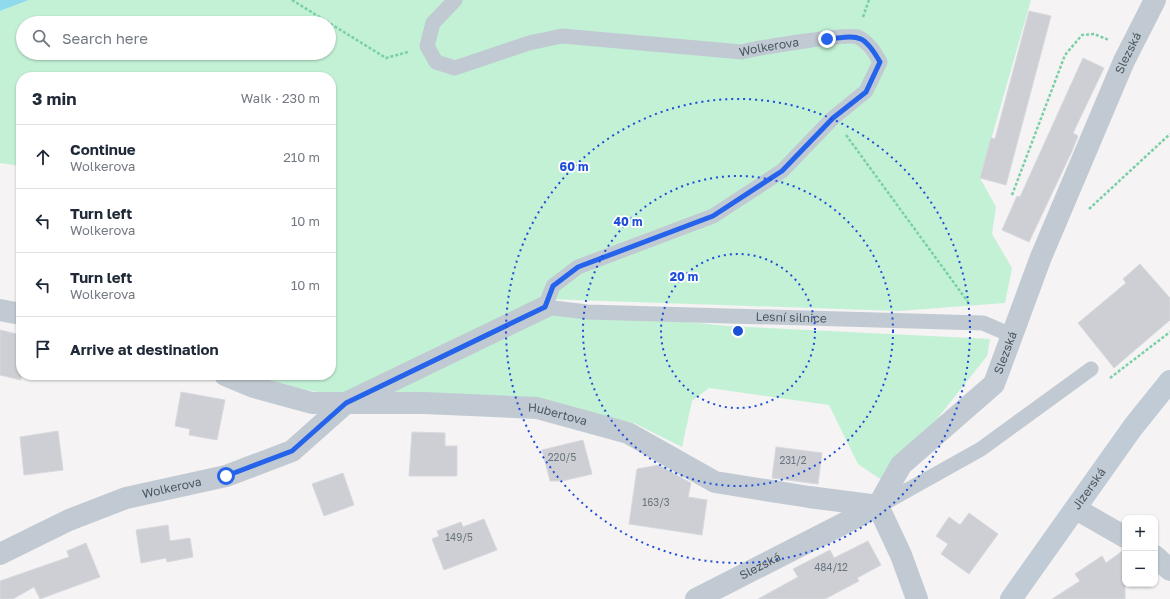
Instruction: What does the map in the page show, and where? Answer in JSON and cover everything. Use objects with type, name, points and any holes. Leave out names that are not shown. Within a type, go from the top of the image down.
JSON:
[{"type":"street","name":"Slezská","points":[[696,599],[878,506],[901,465],[994,384],[1011,335],[1044,250],[1124,61],[1155,0]]},
{"type":"street","name":"Wolkerova","points":[[1,551],[69,520],[126,498],[226,476],[292,451],[346,403],[545,307]]},
{"type":"street","points":[[0,310],[16,313]]},
{"type":"street","name":"Hubertova","points":[[237,380],[254,387],[312,403],[424,403],[537,408],[628,433],[715,482],[878,506]]},
{"type":"street","name":"Jizerská","points":[[1011,599],[1133,427],[1170,381]]},
{"type":"street","points":[[878,506],[901,555],[917,599]]},
{"type":"street","points":[[1076,509],[1122,535]]},
{"type":"street","points":[[1158,559],[1170,570]]},
{"type":"lane","points":[[427,46],[433,23],[454,0]]},
{"type":"lane","name":"Wolkerova","points":[[427,46],[436,62],[455,68],[529,43],[562,36],[742,52],[770,45],[856,36],[870,45],[880,62],[866,92],[833,118],[782,171],[713,216],[578,267],[553,286],[545,307]]},
{"type":"lane","name":"Lesní silnice","points":[[545,307],[587,312],[983,323],[1011,335]]},
{"type":"lane","points":[[878,506],[981,449],[1091,369]]},
{"type":"path","points":[[292,0],[318,16]]},
{"type":"path","points":[[336,27],[386,58],[427,46]]},
{"type":"path","points":[[1012,195],[1065,55],[1082,35],[1094,34],[1114,43],[1124,61]]},
{"type":"path","points":[[833,118],[983,323]]},
{"type":"path","points":[[1085,213],[1170,134]]},
{"type":"path","points":[[1072,383],[1086,386],[1104,382],[1170,332]]},
{"type":"green space","points":[[29,0],[1031,0],[980,178],[996,207],[992,234],[1012,268],[1005,303],[898,311],[547,299],[340,396],[295,388],[270,380],[336,380],[336,72],[16,72],[16,165],[0,163],[0,11]]},
{"type":"green space","points":[[587,312],[728,326],[990,339],[987,356],[886,483],[858,464],[829,405],[709,388],[692,401],[682,447],[634,423],[532,401],[387,393],[547,315]]},
{"type":"water","points":[[0,0],[29,0],[0,11]]},
{"type":"building","points":[[1029,11],[1051,16],[1006,185],[980,178],[991,138],[995,139]]},
{"type":"building","points":[[1083,58],[1104,68],[1073,133],[1078,136],[1072,151],[1029,242],[1002,230],[1017,196],[1020,197]]},
{"type":"building","points":[[1140,264],[1170,298],[1170,320],[1114,368],[1078,323],[1126,283],[1123,279]]},
{"type":"building","points":[[0,330],[16,334],[16,379],[0,375]]},
{"type":"building","points":[[181,392],[225,400],[217,440],[189,435],[190,429],[175,426]]},
{"type":"building","points":[[58,431],[63,470],[24,475],[20,437]]},
{"type":"building","points":[[412,432],[445,433],[445,446],[457,446],[457,476],[409,476]]},
{"type":"building","points":[[583,440],[592,474],[562,481],[550,481],[542,450]]},
{"type":"building","points":[[776,447],[822,453],[818,484],[772,478]]},
{"type":"building","points":[[659,465],[691,483],[688,497],[707,500],[702,535],[629,524],[637,469]]},
{"type":"building","points":[[343,473],[354,505],[324,516],[312,484]]},
{"type":"building","points":[[969,513],[998,534],[969,574],[941,554],[948,544],[936,536],[949,517],[960,525]]},
{"type":"building","points":[[484,519],[497,550],[444,570],[432,539],[439,536],[437,531],[461,522],[463,527]]},
{"type":"building","points":[[168,525],[170,541],[190,538],[193,557],[167,562],[166,558],[141,563],[136,530]]},
{"type":"building","points":[[868,541],[881,565],[857,578],[859,581],[825,599],[758,599],[798,577],[793,569],[830,550],[834,558]]},
{"type":"building","points":[[86,543],[100,577],[40,599],[34,587],[13,599],[0,599],[0,581],[69,557],[67,551]]},
{"type":"building","points":[[1122,551],[1122,587],[1125,587],[1125,599],[1052,599],[1080,581],[1075,574],[1102,556],[1106,563]]},
{"type":"route","points":[[226,476],[292,451],[346,403],[545,307],[553,286],[578,267],[713,216],[782,171],[833,118],[866,92],[880,62],[870,45],[856,36],[827,39]]}]
